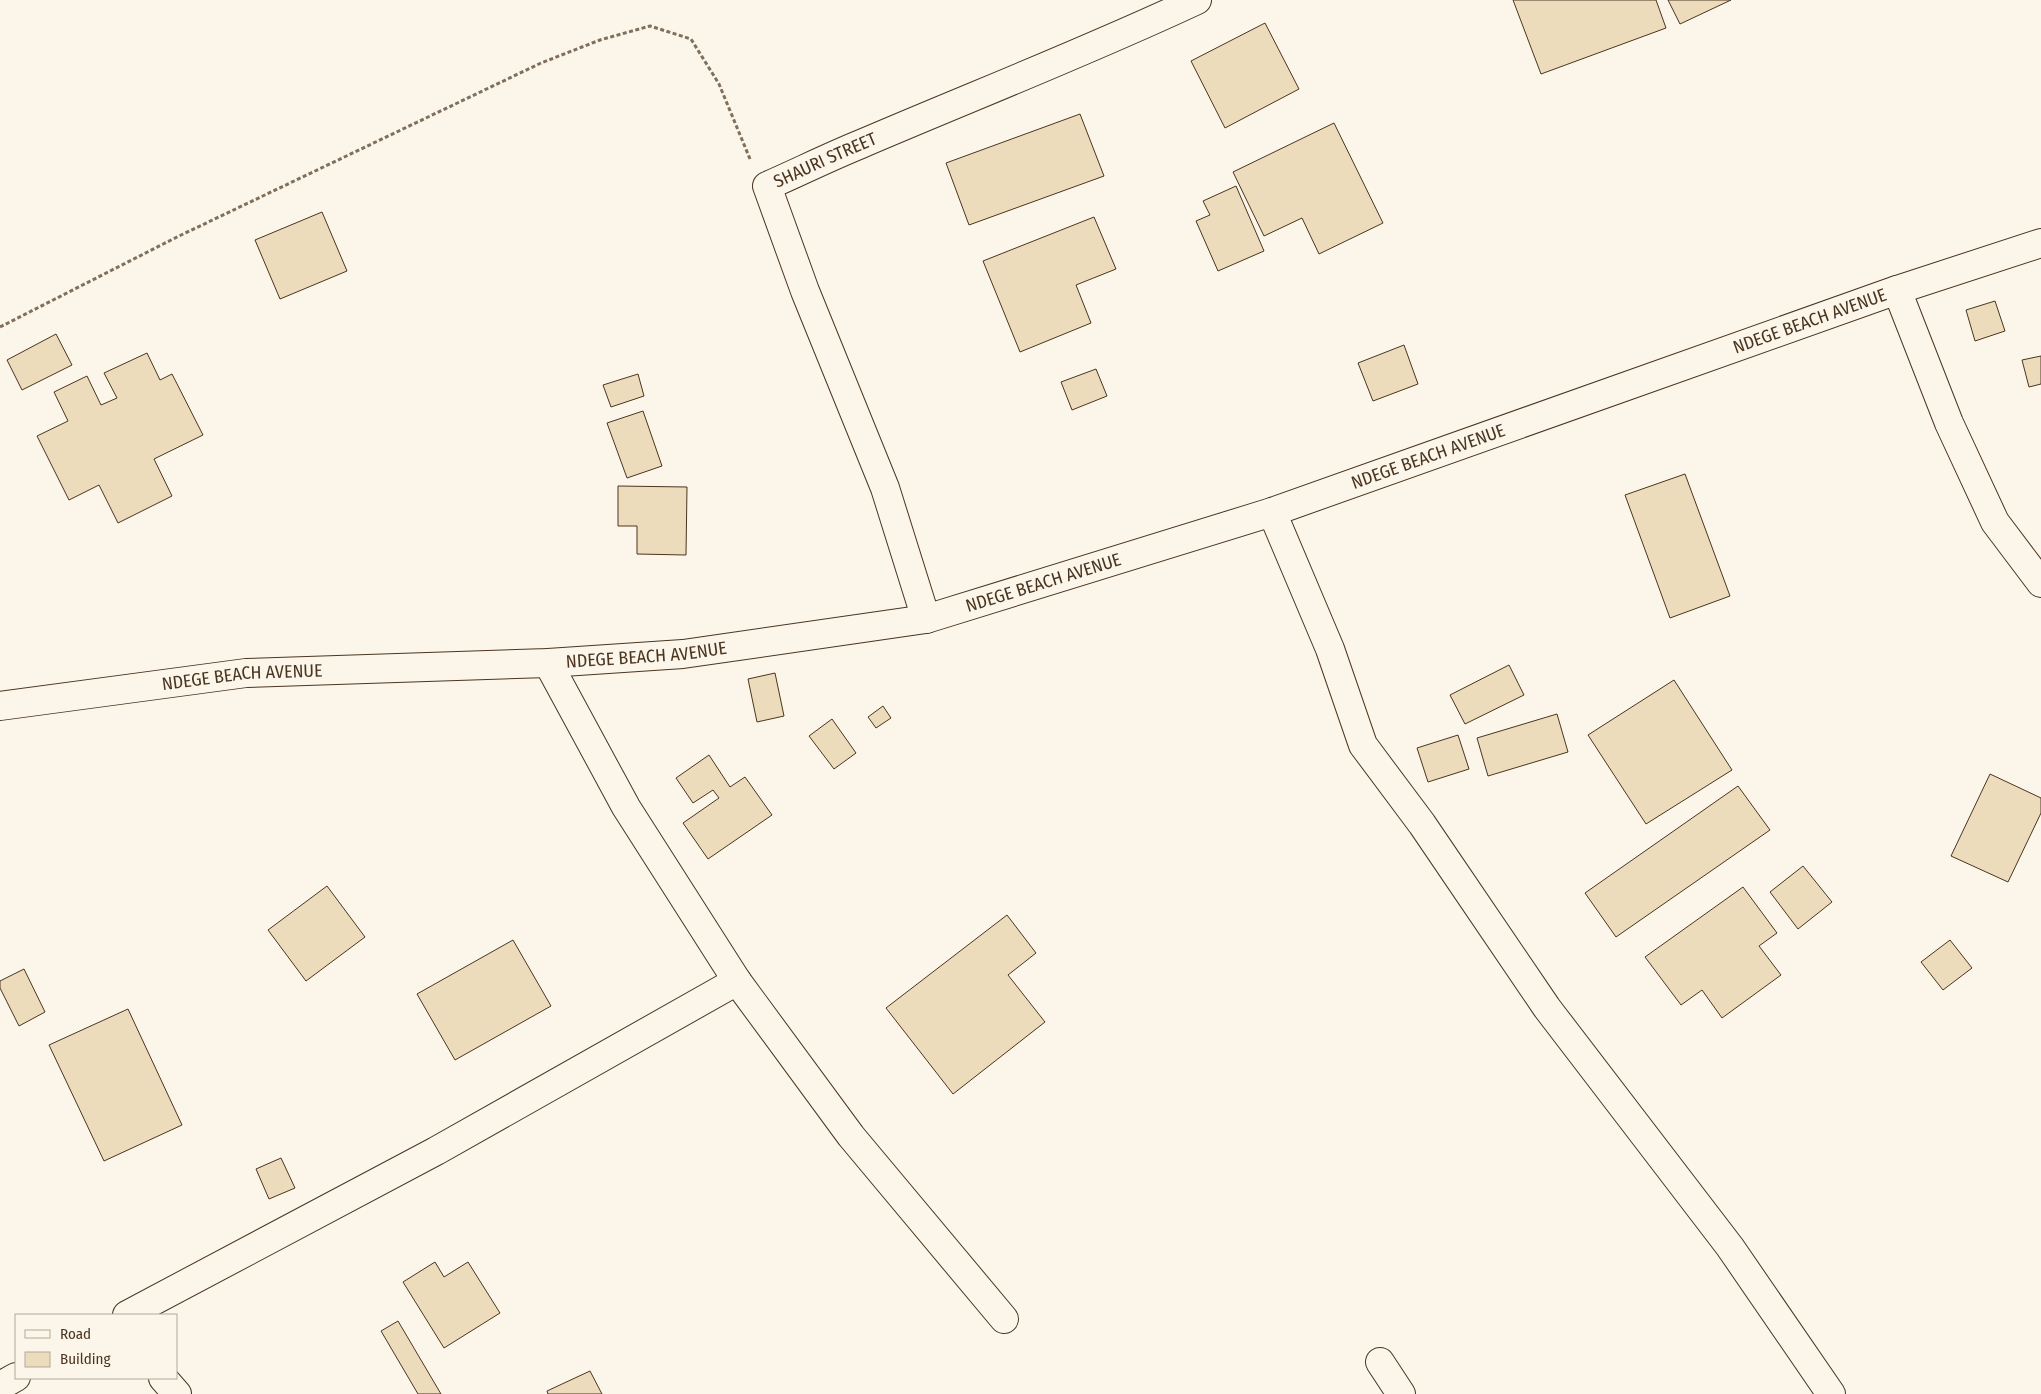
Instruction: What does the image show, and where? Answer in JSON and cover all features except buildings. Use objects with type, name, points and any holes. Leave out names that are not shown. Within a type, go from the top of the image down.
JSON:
[{"type":"street","name":"SHAURI STREET","points":[[926,619],[885,488],[805,291],[767,186],[860,144],[1078,53],[1197,0]]},
{"type":"street","name":"NDEGE BEACH AVENUE","points":[[0,706],[246,673],[548,663],[682,654],[926,619],[1272,512],[1897,290],[2041,243]]},
{"type":"street","points":[[1897,290],[1949,423],[1995,522],[2041,583]]},
{"type":"street","points":[[1272,512],[1330,649],[1363,745],[1422,824],[1547,1008],[1730,1247],[1831,1394]]},
{"type":"street","points":[[548,663],[626,807],[737,981],[851,1136],[1004,1319]]},
{"type":"street","points":[[129,1314],[436,1151],[737,981]]},
{"type":"street","points":[[1380,1362],[1401,1394]]},
{"type":"street","points":[[0,1386],[15,1378]]},
{"type":"street","points":[[163,1379],[177,1394]]},
{"type":"path","points":[[0,327],[177,237],[541,63],[600,40],[650,26],[691,38],[719,84],[752,166],[767,186]]}]
